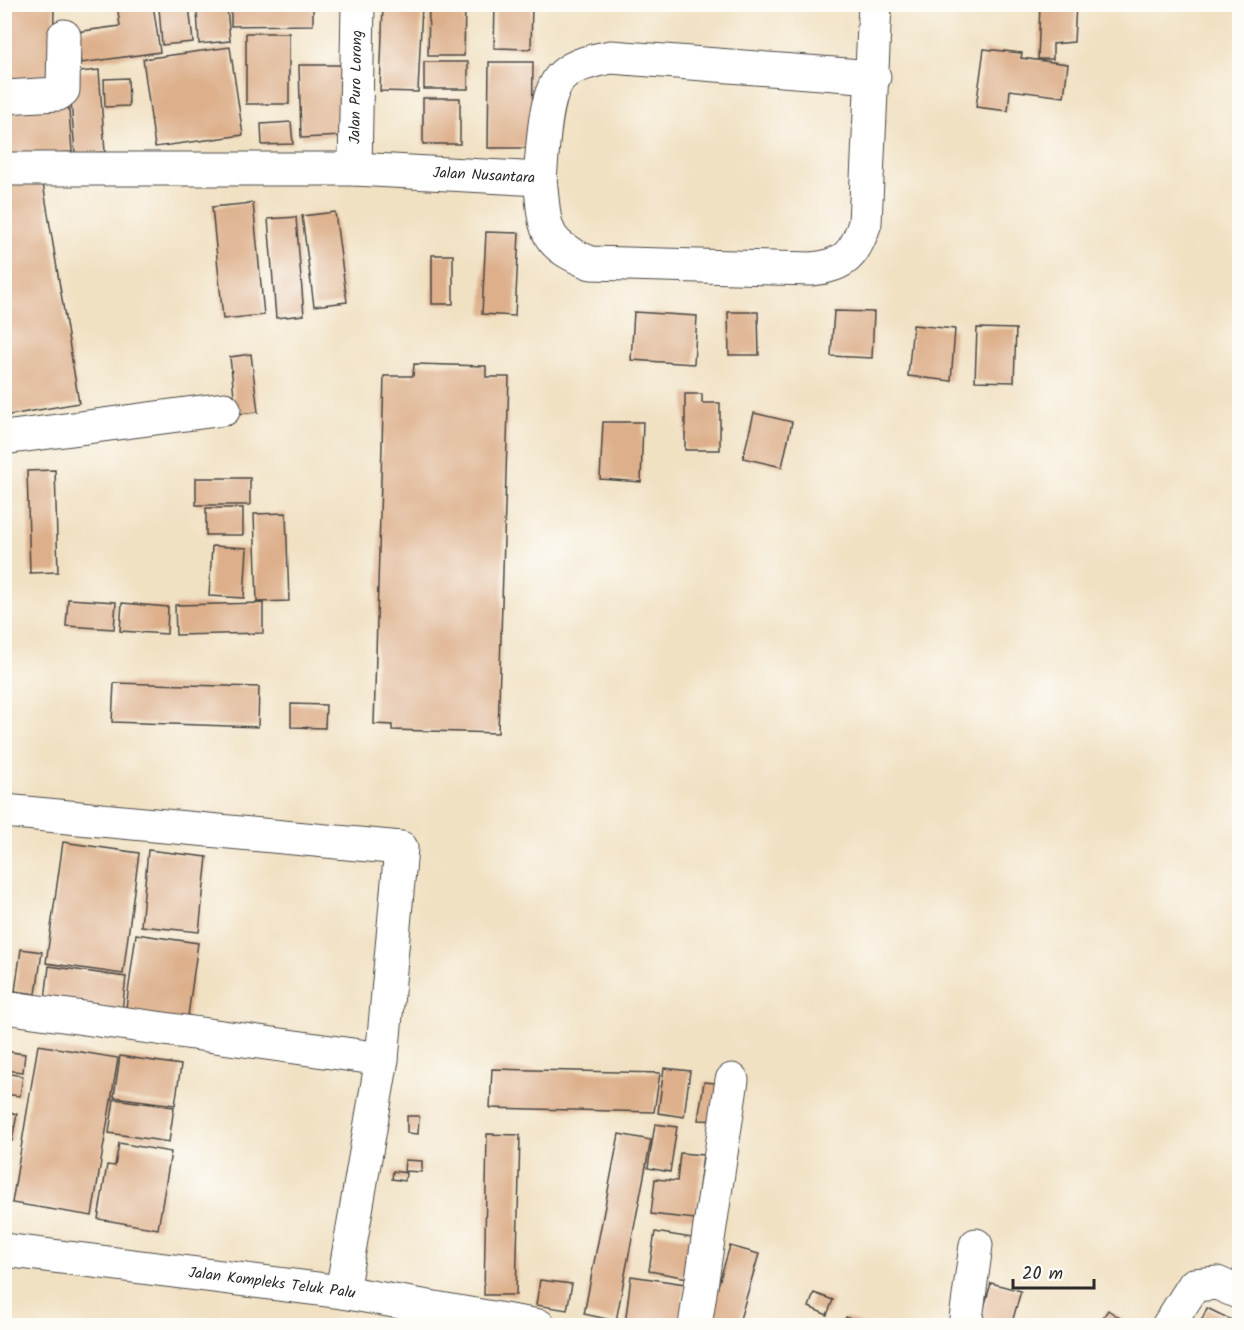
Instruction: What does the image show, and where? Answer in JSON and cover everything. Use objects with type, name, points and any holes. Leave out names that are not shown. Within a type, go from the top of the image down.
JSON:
[{"type":"street","name":"Jalan Puro Lorong","points":[[355,169],[358,4]]},
{"type":"street","points":[[540,179],[546,229],[555,245],[591,263],[811,269],[828,268],[843,261],[857,246],[865,223],[874,77],[875,4]]},
{"type":"street","points":[[4,96],[58,94],[63,90],[64,36]]},
{"type":"street","name":"Jalan Nusantara","points":[[4,169],[355,169],[540,179],[550,101],[555,85],[563,75],[596,60],[611,57],[874,77]]},
{"type":"street","points":[[4,438],[224,409]]},
{"type":"street","points":[[4,811],[401,848],[382,1059],[342,1292]]},
{"type":"street","points":[[4,1006],[382,1059]]},
{"type":"street","points":[[695,1326],[732,1080]]},
{"type":"street","points":[[965,1326],[976,1245]]},
{"type":"street","name":"Jalan Kompleks Teluk Palu","points":[[4,1250],[342,1292],[539,1326]]},
{"type":"street","points":[[1168,1326],[1194,1285],[1217,1283],[1239,1293]]},
{"type":"building","points":[[117,4],[153,4],[160,52],[81,63],[76,32],[120,26]]},
{"type":"building","points":[[231,4],[313,4],[313,25],[231,26]]},
{"type":"building","points":[[429,4],[465,4],[464,56],[428,56]]},
{"type":"building","points":[[495,4],[532,4],[531,49],[494,48]]},
{"type":"building","points":[[1040,4],[1076,4],[1074,42],[1053,44],[1053,59],[1038,59]]},
{"type":"building","points":[[4,5],[54,5],[53,89],[4,89]]},
{"type":"building","points":[[189,5],[193,42],[162,45],[159,8]]},
{"type":"building","points":[[383,5],[422,5],[418,92],[380,91]]},
{"type":"building","points":[[227,8],[230,41],[199,44],[197,11]]},
{"type":"building","points":[[246,33],[289,33],[289,104],[246,104]]},
{"type":"building","points":[[230,47],[243,135],[155,147],[143,59]]},
{"type":"building","points":[[984,49],[1022,53],[1021,58],[1068,64],[1064,97],[1010,90],[1008,111],[976,107]]},
{"type":"building","points":[[424,62],[468,62],[468,89],[424,89]]},
{"type":"building","points":[[489,62],[533,62],[532,148],[488,148]]},
{"type":"building","points":[[299,65],[341,65],[343,136],[301,138]]},
{"type":"building","points":[[99,70],[105,152],[75,154],[69,73]]},
{"type":"building","points":[[128,78],[129,106],[105,107],[104,79]]},
{"type":"building","points":[[68,97],[72,152],[4,156],[4,101]]},
{"type":"building","points":[[423,98],[460,98],[460,144],[423,144]]},
{"type":"building","points":[[291,122],[293,144],[262,145],[261,124]]},
{"type":"building","points":[[42,177],[79,403],[4,416],[4,183]]},
{"type":"building","points":[[253,203],[264,315],[223,319],[212,207]]},
{"type":"building","points":[[335,212],[347,302],[314,306],[302,216]]},
{"type":"building","points":[[296,217],[304,315],[276,318],[268,219]]},
{"type":"building","points":[[486,232],[519,233],[515,316],[482,314]]},
{"type":"building","points":[[432,255],[453,255],[453,304],[432,304]]},
{"type":"building","points":[[834,311],[874,312],[872,358],[831,356]]},
{"type":"building","points":[[634,312],[697,316],[694,364],[631,360]]},
{"type":"building","points":[[728,312],[758,312],[759,355],[729,355]]},
{"type":"building","points":[[913,325],[955,329],[951,381],[908,376]]},
{"type":"building","points":[[977,328],[1016,329],[1014,382],[975,381]]},
{"type":"building","points":[[251,354],[258,412],[236,414],[230,357]]},
{"type":"building","points":[[414,364],[486,366],[486,377],[509,377],[498,733],[392,730],[392,725],[374,724],[384,376],[413,376]]},
{"type":"building","points":[[685,394],[702,394],[702,403],[720,403],[720,450],[685,450]]},
{"type":"building","points":[[754,413],[792,422],[782,467],[743,458]]},
{"type":"building","points":[[603,422],[643,422],[641,482],[600,479]]},
{"type":"building","points":[[55,470],[58,572],[30,573],[27,471]]},
{"type":"building","points":[[196,478],[250,478],[250,505],[196,505]]},
{"type":"building","points":[[206,508],[243,508],[243,535],[206,535]]},
{"type":"building","points":[[286,513],[289,601],[257,602],[254,514]]},
{"type":"building","points":[[212,546],[247,548],[244,598],[209,596]]},
{"type":"building","points":[[68,599],[116,602],[114,629],[66,626]]},
{"type":"building","points":[[122,603],[168,607],[167,634],[120,631]]},
{"type":"building","points":[[263,603],[263,633],[176,635],[175,605]]},
{"type":"building","points":[[114,683],[259,687],[258,727],[112,722]]},
{"type":"building","points":[[291,704],[326,705],[325,728],[291,727]]},
{"type":"building","points":[[63,842],[139,853],[123,974],[46,963]]},
{"type":"building","points":[[148,850],[207,857],[199,932],[141,926]]},
{"type":"building","points":[[136,934],[198,943],[187,1023],[125,1015]]},
{"type":"building","points":[[21,949],[42,952],[36,994],[15,991]]},
{"type":"building","points":[[49,966],[126,977],[121,1019],[44,1008]]},
{"type":"building","points":[[38,1045],[118,1058],[92,1216],[12,1203]]},
{"type":"building","points":[[4,1051],[25,1054],[23,1072],[4,1070]]},
{"type":"building","points":[[120,1056],[181,1065],[175,1105],[114,1097]]},
{"type":"building","points":[[664,1068],[690,1071],[684,1117],[658,1113]]},
{"type":"building","points":[[492,1069],[660,1073],[654,1112],[490,1108]]},
{"type":"building","points":[[4,1073],[23,1076],[20,1096],[4,1094]]},
{"type":"building","points":[[704,1082],[727,1084],[720,1121],[698,1120]]},
{"type":"building","points":[[114,1099],[174,1107],[169,1142],[109,1133]]},
{"type":"building","points":[[4,1111],[17,1114],[12,1141],[4,1140]]},
{"type":"building","points":[[407,1116],[419,1116],[418,1134],[407,1133]]},
{"type":"building","points":[[655,1124],[677,1127],[670,1172],[648,1168]]},
{"type":"building","points":[[487,1134],[520,1135],[516,1295],[484,1295]]},
{"type":"building","points":[[619,1134],[651,1140],[616,1321],[584,1314]]},
{"type":"building","points":[[119,1143],[171,1152],[158,1229],[98,1219],[107,1165],[115,1166]]},
{"type":"building","points":[[680,1153],[703,1155],[695,1219],[651,1214],[655,1179],[677,1181]]},
{"type":"building","points":[[405,1160],[422,1161],[422,1172],[404,1171]]},
{"type":"building","points":[[393,1171],[406,1173],[405,1181],[392,1179]]},
{"type":"building","points":[[655,1232],[705,1240],[699,1280],[649,1271]]},
{"type":"building","points":[[730,1246],[759,1254],[738,1326],[706,1326]]},
{"type":"building","points":[[1240,1258],[1240,1278],[1232,1274]]},
{"type":"building","points":[[631,1276],[685,1284],[679,1326],[625,1325]]},
{"type":"building","points":[[540,1280],[572,1284],[567,1310],[536,1305]]},
{"type":"building","points":[[991,1283],[1021,1291],[1011,1326],[979,1325]]},
{"type":"building","points":[[814,1293],[833,1300],[827,1315],[809,1307]]},
{"type":"building","points":[[1207,1308],[1240,1324],[1240,1326],[1199,1326]]},
{"type":"building","points":[[1108,1310],[1132,1326],[1097,1326]]},
{"type":"building","points":[[846,1317],[866,1326],[841,1326]]}]
